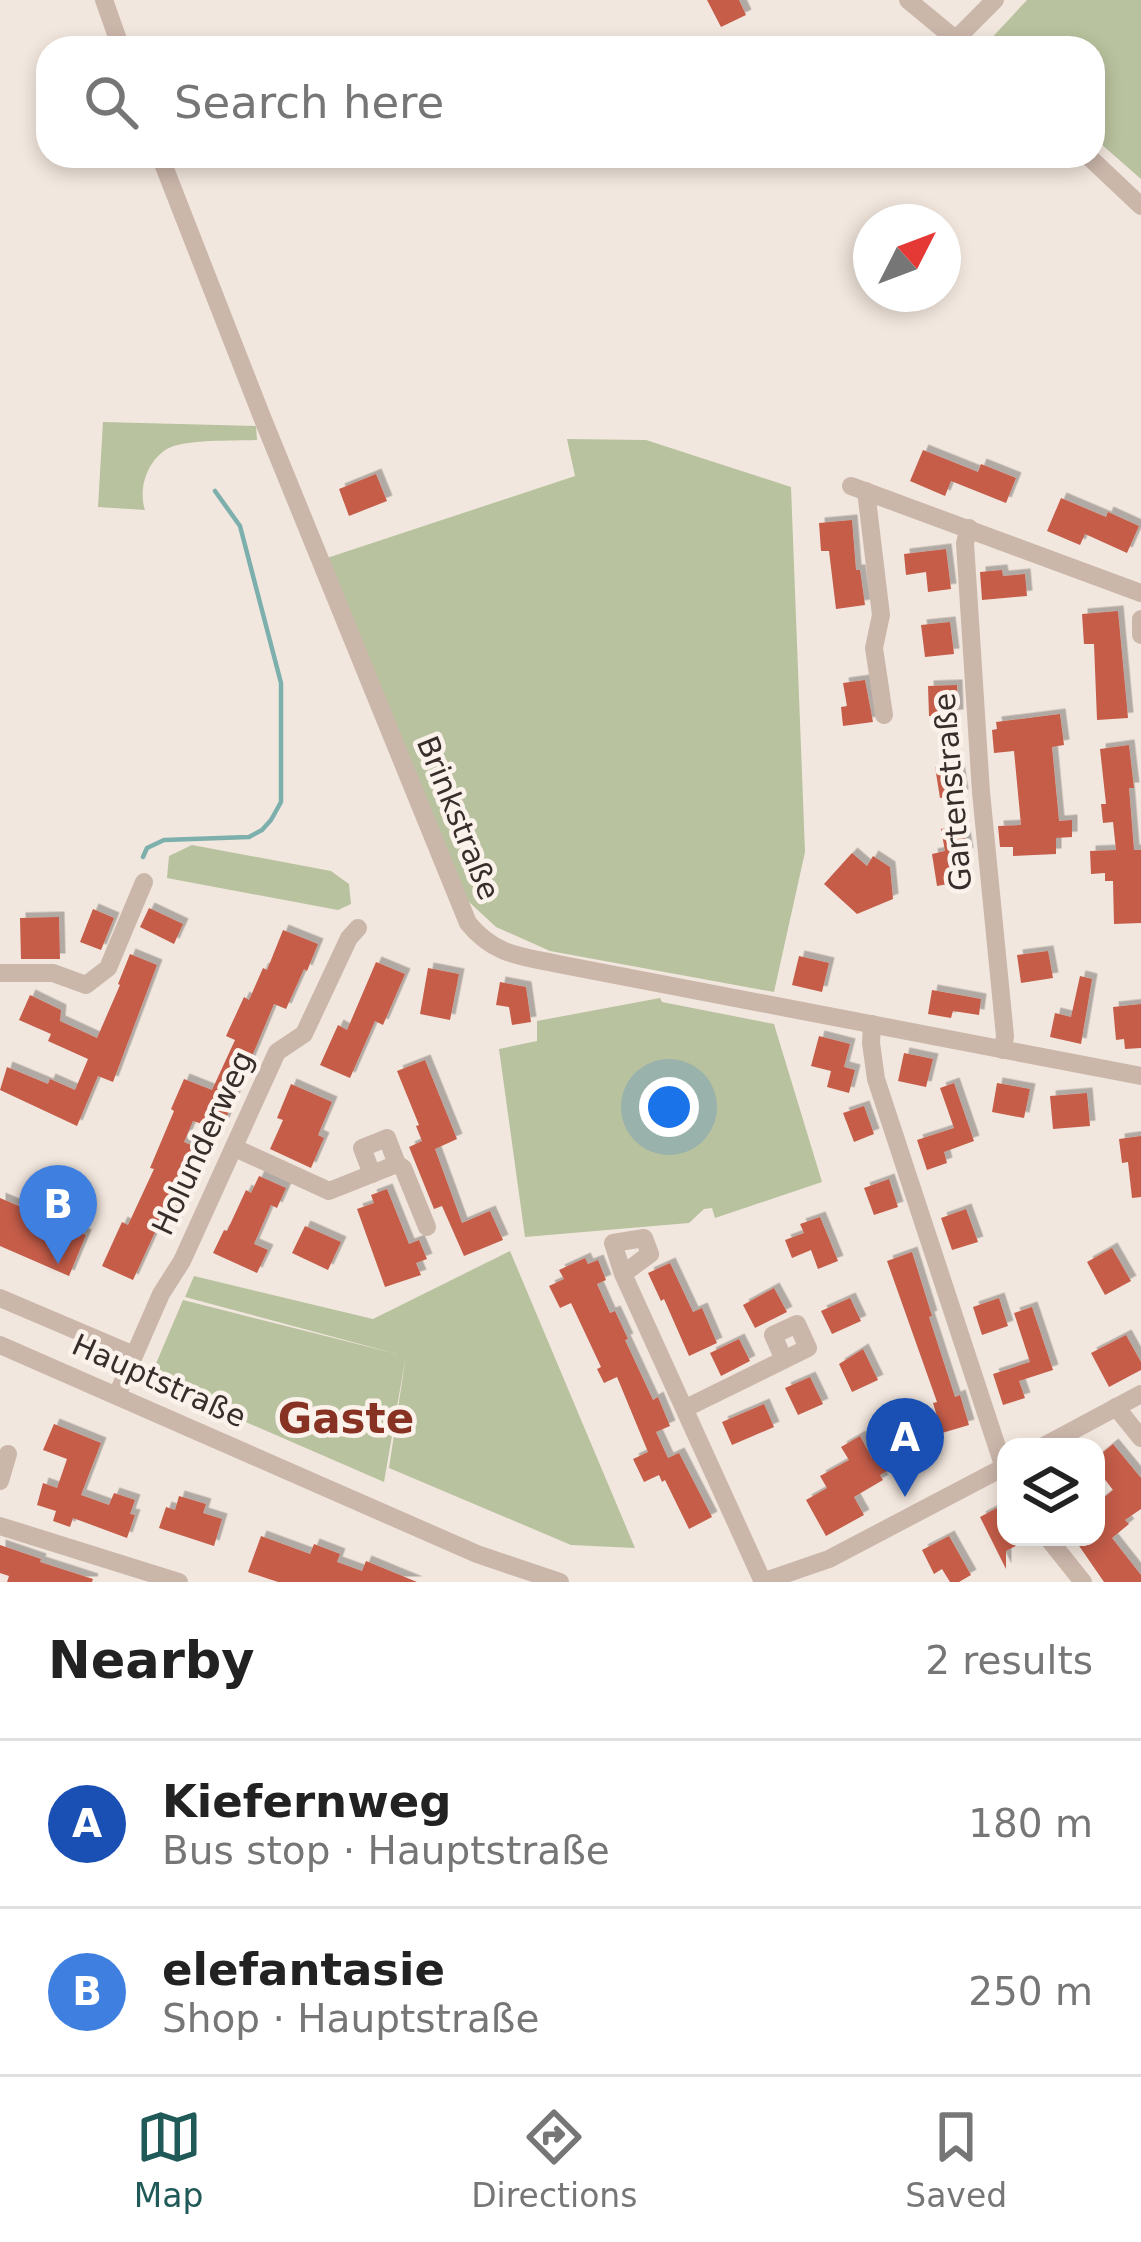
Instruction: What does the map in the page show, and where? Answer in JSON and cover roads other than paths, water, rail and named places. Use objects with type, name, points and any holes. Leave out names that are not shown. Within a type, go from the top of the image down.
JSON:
[{"type":"street","points":[[104,0],[117,36]]},
{"type":"street","points":[[908,0],[951,36]]},
{"type":"street","points":[[967,36],[995,0]]},
{"type":"street","name":"Brinkstraße","points":[[165,168],[468,923],[483,942],[507,954],[1141,1076]]},
{"type":"street","points":[[1101,168],[1141,206]]},
{"type":"street","points":[[884,715],[874,648],[880,615],[858,489],[1141,593]]},
{"type":"street","name":"Gartenstraße","points":[[969,528],[965,543],[981,792],[1003,1051]]},
{"type":"street","points":[[1141,620],[1141,635]]},
{"type":"street","points":[[0,974],[53,973],[86,985],[108,968],[144,882]]},
{"type":"street","name":"Holunderweg","points":[[117,1395],[160,1294],[182,1262],[277,1052],[304,1034],[358,928]]},
{"type":"street","points":[[872,1024],[876,1079],[997,1446]]},
{"type":"street","points":[[372,1174],[362,1148],[387,1138],[427,1227]]},
{"type":"street","points":[[235,1148],[329,1191],[397,1164]]},
{"type":"street","points":[[623,1274],[763,1582],[829,1559],[997,1474]]},
{"type":"street","points":[[0,1298],[134,1355]]},
{"type":"street","name":"Hauptstraße","points":[[0,1345],[477,1554],[560,1582]]},
{"type":"street","points":[[686,1408],[784,1360]]},
{"type":"street","points":[[1059,1438],[1141,1394]]},
{"type":"street","points":[[1116,1407],[1141,1438]]},
{"type":"street","points":[[0,1481],[8,1454]]},
{"type":"street","points":[[0,1526],[179,1582]]},
{"type":"street","points":[[1054,1546],[1083,1582]]},
{"type":"waterway","points":[[143,857],[147,848],[164,840],[249,837],[262,830],[281,802],[281,683],[240,526],[215,491]]},
{"type":"place","name":"elefantasie","points":[[58,1264]]},
{"type":"place","name":"Kiefernweg","points":[[905,1497]]},
{"type":"district","name":"Gaste","points":[[346,1418]]}]
